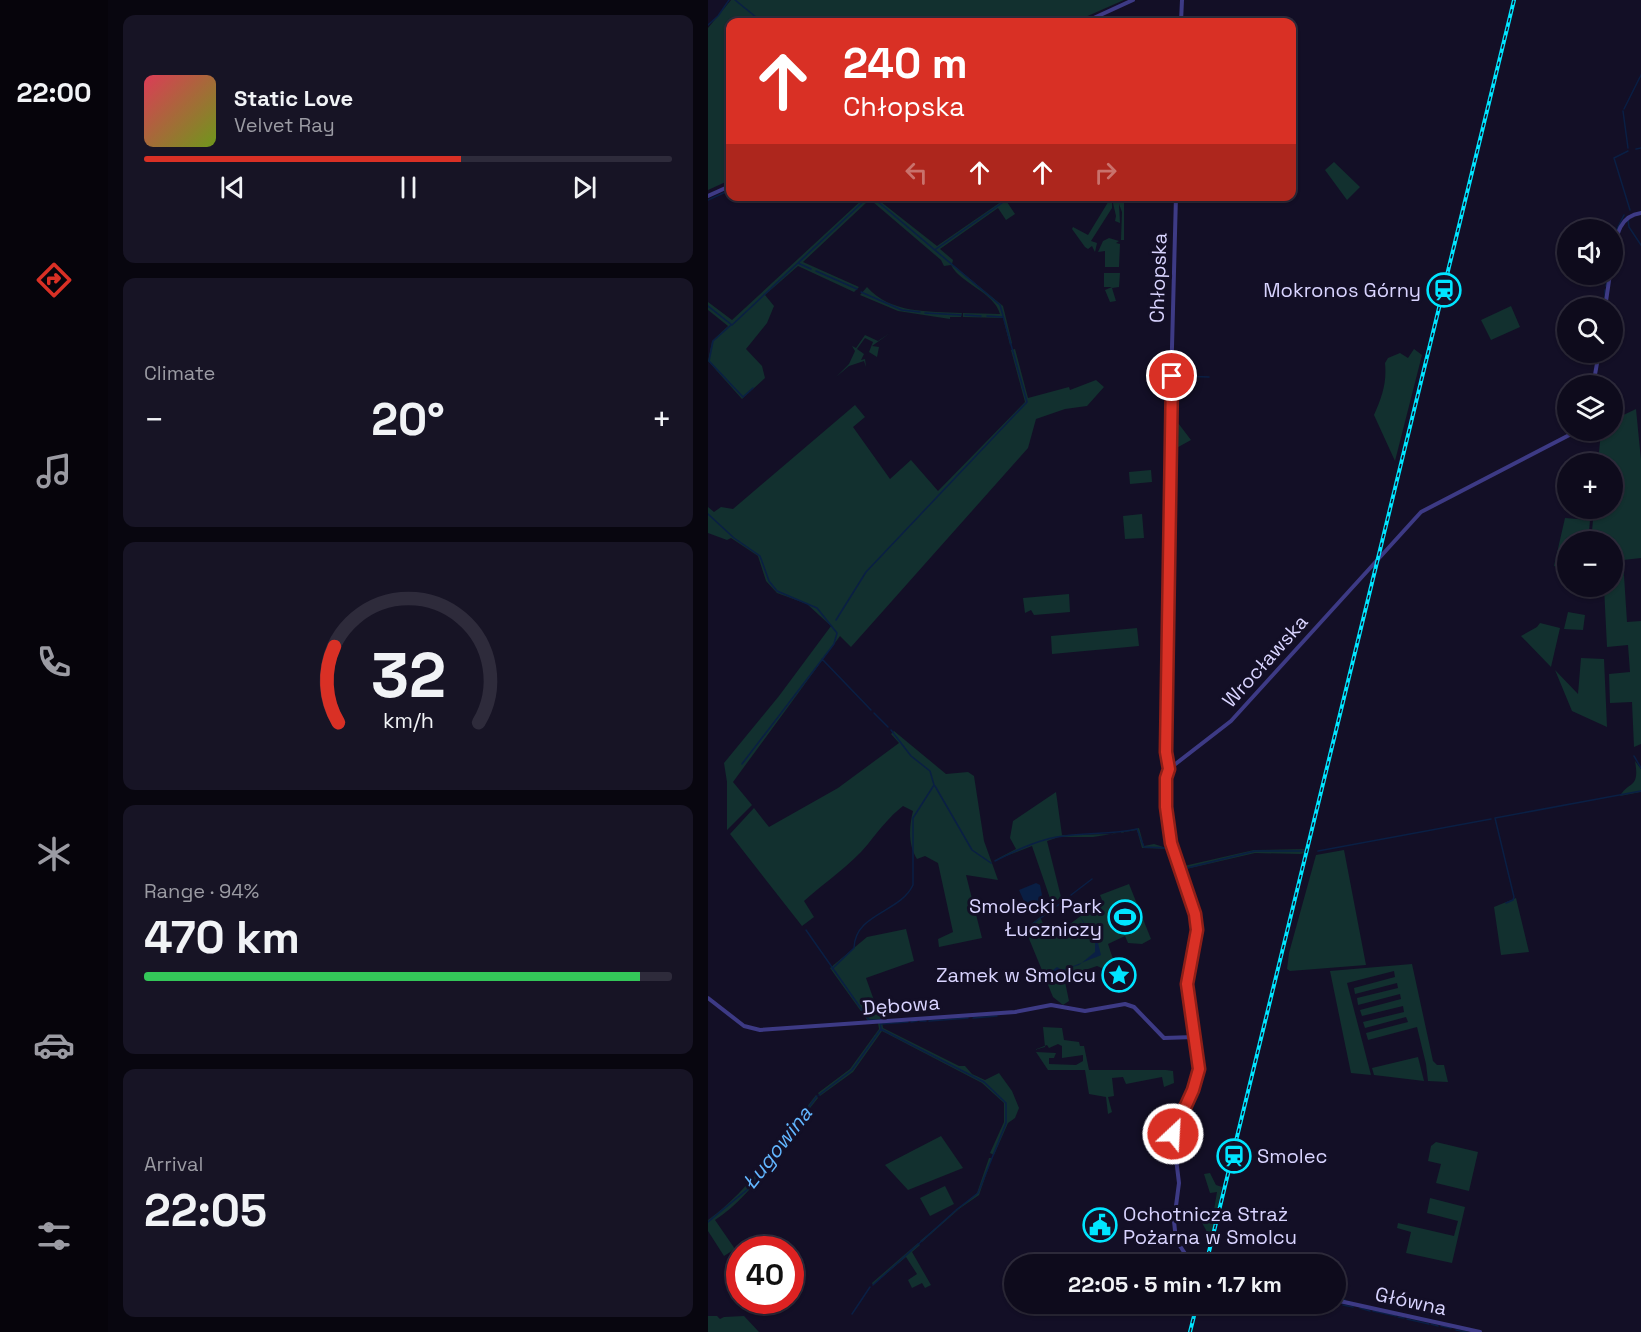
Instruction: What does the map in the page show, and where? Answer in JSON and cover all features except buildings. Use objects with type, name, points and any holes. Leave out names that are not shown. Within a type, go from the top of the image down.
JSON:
[{"type":"street","points":[[1094,18],[1133,0]]},
{"type":"street","points":[[1181,18],[1182,0]]},
{"type":"street","points":[[708,196],[726,188]]},
{"type":"street","name":"Chłopska","points":[[1176,201],[1168,498],[1166,752],[1169,769],[1166,800],[1171,843],[1197,925],[1196,945],[1187,982],[1194,1037]]},
{"type":"street","points":[[1623,225],[1629,216],[1641,213]]},
{"type":"street","name":"Wrocławska","points":[[1169,769],[1231,721],[1421,512],[1558,441]]},
{"type":"street","name":"Dębowa","points":[[708,998],[749,1028],[764,1030],[1014,1012],[1054,1005],[1087,1011],[1128,1004],[1164,1038],[1194,1037]]},
{"type":"street","points":[[1185,1254],[1176,1240],[1174,1221],[1179,1183],[1173,1134],[1198,1072],[1194,1037]]},
{"type":"street","name":"Główna","points":[[1346,1302],[1480,1332]]},
{"type":"green space","points":[[731,0],[1124,0],[1083,18],[726,18],[726,182],[708,190],[708,28]]},
{"type":"green space","points":[[1334,162],[1360,187],[1347,200],[1325,170]]},
{"type":"green space","points":[[861,201],[868,201],[803,262],[859,287],[854,292],[798,266],[765,295],[774,306],[767,323],[746,349],[762,366],[765,378],[742,399],[708,361],[712,341],[728,326],[708,310],[708,302],[732,320]]},
{"type":"green space","points":[[868,201],[880,201],[937,246],[1002,201],[1009,201],[1007,202],[1015,214],[1006,220],[998,208],[940,249],[953,260],[952,264],[1003,306],[1012,343],[1010,345],[1003,318],[963,317],[963,313],[1000,314],[997,306],[962,278],[951,265],[944,266],[941,260],[873,202]]},
{"type":"green space","points":[[1109,201],[1112,201],[1112,208],[1091,241],[1097,243],[1095,252],[1092,246],[1088,249],[1085,247],[1072,229],[1073,227],[1088,235]]},
{"type":"green space","points":[[1114,201],[1124,202],[1124,240],[1121,240],[1122,212],[1119,204],[1120,223],[1115,221]]},
{"type":"green space","points":[[1109,238],[1119,241],[1116,243],[1120,244],[1119,267],[1105,267],[1105,251],[1098,252],[1103,241]]},
{"type":"green space","points":[[1104,273],[1120,273],[1119,287],[1112,288],[1116,301],[1110,302],[1105,290],[1112,287],[1104,287]]},
{"type":"green space","points":[[867,287],[877,296],[899,307],[962,313],[961,317],[950,317],[950,319],[898,311],[860,295]]},
{"type":"green space","points":[[1511,306],[1520,327],[1491,340],[1481,320]]},
{"type":"green space","points":[[890,333],[872,346],[879,347],[877,357],[869,352],[873,342],[865,338],[857,349],[864,354],[861,360],[865,359],[866,367],[864,361],[849,366],[836,377],[849,364],[855,351],[852,346],[856,348],[865,335],[878,341]]},
{"type":"green space","points":[[1015,349],[1028,398],[1069,387],[1070,390],[1096,380],[1104,387],[1087,406],[1065,409],[1036,419],[1028,448],[851,647],[840,636],[733,782],[752,805],[727,830],[727,782],[724,763],[779,696],[831,626],[807,604],[777,593],[766,581],[758,556],[731,538],[727,540],[708,533],[708,507],[714,512],[721,507],[733,509],[855,405],[865,417],[853,427],[890,479],[911,460],[938,491],[1025,402],[1011,350]]},
{"type":"green space","points":[[1414,349],[1422,355],[1395,461],[1374,415],[1383,390],[1385,363],[1388,358],[1400,353],[1408,358]]},
{"type":"green space","points":[[1636,409],[1641,460],[1641,558],[1623,560],[1623,531],[1592,531],[1593,519],[1623,519],[1623,453],[1599,453],[1600,441],[1623,441],[1623,415]]},
{"type":"green space","points":[[1175,419],[1191,440],[1171,451]]},
{"type":"green space","points":[[1151,470],[1152,482],[1130,484],[1129,472]]},
{"type":"green space","points":[[1142,514],[1144,538],[1125,539],[1123,516]]},
{"type":"green space","points":[[1565,519],[1590,520],[1589,531],[1562,531]]},
{"type":"green space","points":[[1623,560],[1627,622],[1641,621],[1641,744],[1634,747],[1632,702],[1610,703],[1609,674],[1630,672],[1628,645],[1607,647],[1604,597],[1623,597]]},
{"type":"green space","points":[[1069,594],[1070,612],[1034,615],[1031,610],[1025,613],[1023,598]]},
{"type":"green space","points":[[1568,612],[1585,615],[1583,630],[1564,629]]},
{"type":"green space","points":[[1540,623],[1560,628],[1551,667],[1521,636]]},
{"type":"green space","points":[[1137,628],[1139,646],[1052,654],[1051,636]]},
{"type":"green space","points":[[1581,658],[1604,659],[1607,727],[1572,711],[1555,670],[1578,694]]},
{"type":"green space","points":[[894,731],[946,774],[968,772],[974,776],[984,841],[998,880],[966,875],[982,938],[939,947],[938,939],[953,932],[938,863],[925,856],[917,859],[910,836],[913,811],[903,806],[854,859],[804,901],[814,917],[802,926],[730,834],[754,808],[769,827],[838,788],[899,743],[891,734]]},
{"type":"green space","points":[[1635,761],[1641,769],[1641,792],[1620,796],[1635,780]]},
{"type":"green space","points":[[1056,792],[1062,835],[1112,834],[1093,837],[1059,837],[1047,841],[1061,897],[1052,904],[1032,846],[993,861],[1016,849],[1010,838],[1013,821]]},
{"type":"green space","points":[[1139,828],[1144,846],[1154,844],[1170,849],[1142,848],[1137,830],[1118,833]]},
{"type":"green space","points":[[1174,847],[1179,848],[1184,866],[1254,850],[1307,849],[1306,853],[1300,854],[1255,853],[1182,870]]},
{"type":"green space","points":[[1344,850],[1366,965],[1290,971],[1287,969],[1289,953],[1316,855]]},
{"type":"green space","points":[[1129,884],[1151,939],[1142,944],[1128,943],[1125,936],[1108,944],[1114,962],[1123,959],[1129,968],[1133,987],[1112,990],[1104,969],[1097,966],[1064,977],[1069,1001],[1063,1005],[1053,997],[1025,929],[1040,917],[1050,939],[1102,900],[1100,895]]},
{"type":"green space","points":[[1516,898],[1529,952],[1501,955],[1494,907]]},
{"type":"green space","points":[[906,929],[914,961],[866,978],[881,1020],[868,1021],[830,968],[867,937]]},
{"type":"green space","points":[[1412,964],[1433,1061],[1437,1065],[1444,1065],[1448,1082],[1428,1081],[1417,1027],[1368,1040],[1366,1033],[1408,1022],[1406,1017],[1365,1028],[1363,1022],[1404,1012],[1403,1006],[1362,1016],[1360,1010],[1401,999],[1400,994],[1358,1005],[1357,998],[1398,988],[1397,983],[1355,994],[1354,988],[1395,977],[1394,971],[1347,983],[1371,1075],[1351,1073],[1330,971]]},
{"type":"green space","points":[[882,1022],[883,1028],[959,1066],[965,1066],[972,1074],[985,1080],[999,1073],[1012,1091],[1019,1108],[1015,1118],[1008,1123],[994,1155],[990,1153],[1004,1122],[1004,1103],[982,1083],[882,1031],[853,1072],[820,1096],[818,1093],[850,1069],[879,1029],[878,1023]]},
{"type":"green space","points":[[1043,1027],[1062,1028],[1064,1040],[1079,1042],[1080,1046],[1084,1046],[1089,1070],[1173,1071],[1174,1083],[1164,1087],[1162,1077],[1126,1084],[1123,1077],[1112,1078],[1114,1096],[1108,1097],[1112,1112],[1108,1114],[1106,1097],[1089,1094],[1085,1070],[1048,1070],[1036,1052],[1056,1053],[1054,1058],[1049,1058],[1049,1064],[1076,1065],[1083,1061],[1083,1055],[1062,1058],[1062,1046],[1058,1044],[1049,1048],[1045,1046]]},
{"type":"green space","points":[[1418,1057],[1424,1081],[1374,1075],[1372,1068]]},
{"type":"green space","points":[[816,1095],[818,1098],[771,1163],[745,1194],[715,1220],[726,1236],[726,1255],[724,1256],[708,1231],[708,1220],[739,1193],[766,1162]]},
{"type":"green space","points":[[941,1136],[963,1168],[908,1190],[885,1165]]},
{"type":"green space","points":[[1436,1142],[1478,1152],[1469,1191],[1436,1183],[1441,1164],[1428,1161],[1431,1146]]},
{"type":"green space","points":[[989,1158],[992,1158],[979,1195],[959,1209],[922,1242],[920,1241],[977,1193]]},
{"type":"green space","points":[[1210,1173],[1216,1185],[1222,1187],[1211,1239],[1201,1221],[1213,1216],[1217,1192],[1210,1193],[1204,1174]]},
{"type":"green space","points":[[945,1186],[954,1204],[930,1216],[920,1198]]},
{"type":"green space","points":[[1430,1198],[1465,1207],[1452,1263],[1406,1253],[1411,1232],[1397,1228],[1398,1223],[1454,1236],[1458,1221],[1427,1213]]},
{"type":"green space","points":[[918,1243],[920,1245],[912,1252],[931,1285],[925,1288],[922,1283],[912,1288],[908,1280],[917,1274],[906,1257],[873,1285],[872,1283]]},
{"type":"green space","points":[[708,1316],[717,1316],[720,1319],[744,1316],[759,1332],[708,1332]]},
{"type":"water","points":[[1036,883],[1040,885],[1042,895],[1035,905],[1027,908],[1019,890]]},
{"type":"water","points":[[1079,915],[1098,943],[1101,955],[1082,963],[1095,952],[1095,943]]},
{"type":"water","points":[[1057,967],[1062,970],[1070,968],[1059,975],[1054,975],[1053,970]]},
{"type":"waterway","name":"Ługowina","points":[[708,25],[718,16],[729,0]]},
{"type":"waterway","points":[[735,0],[757,18]]},
{"type":"waterway","points":[[1624,109],[1640,77]]},
{"type":"waterway","points":[[1623,111],[1628,148]]},
{"type":"waterway","points":[[1636,149],[1641,148]]},
{"type":"waterway","points":[[1628,151],[1614,158],[1630,210]]},
{"type":"waterway","points":[[708,200],[726,192]]},
{"type":"waterway","points":[[708,306],[732,325],[864,201]]},
{"type":"waterway","points":[[836,620],[866,572],[1027,402],[1000,305],[877,201]]},
{"type":"waterway","points":[[936,249],[1005,201]]},
{"type":"waterway","points":[[1622,219],[1624,215]]},
{"type":"waterway","points":[[1628,220],[1629,227],[1641,245]]},
{"type":"waterway","points":[[798,263],[811,269]]},
{"type":"waterway","points":[[816,271],[857,289]]},
{"type":"waterway","points":[[1605,290],[1605,295]]},
{"type":"waterway","points":[[861,292],[902,310],[920,312]]},
{"type":"waterway","points":[[925,313],[961,315]]},
{"type":"waterway","points":[[965,315],[981,316]]},
{"type":"waterway","points":[[987,316],[1003,317]]},
{"type":"waterway","points":[[731,325],[713,341],[709,361],[743,397],[753,388]]},
{"type":"waterway","points":[[1180,376],[1209,377]]},
{"type":"waterway","name":"Ługowina","points":[[708,514],[734,538],[760,556],[769,581],[777,591],[817,608],[837,633],[834,644],[742,764]]},
{"type":"waterway","name":"Ługowina","points":[[822,659],[871,710]]},
{"type":"waterway","name":"Ługowina","points":[[874,713],[888,727]]},
{"type":"waterway","name":"Ługowina","points":[[832,969],[854,948],[856,936],[862,927],[898,902],[913,885],[913,818],[934,785],[930,771],[911,756],[891,730]]},
{"type":"waterway","points":[[1634,756],[1641,768]]},
{"type":"waterway","points":[[1168,784],[1168,795]]},
{"type":"waterway","points":[[935,786],[972,850],[991,863]]},
{"type":"waterway","points":[[1506,903],[1514,897],[1495,818],[1641,791]]},
{"type":"waterway","points":[[1168,801],[1169,812]]},
{"type":"waterway","points":[[1318,851],[1491,819]]},
{"type":"waterway","points":[[1170,820],[1171,826]]},
{"type":"waterway","points":[[1172,828],[1174,844]]},
{"type":"waterway","points":[[995,861],[1049,839],[1067,835],[1137,829],[1144,847],[1170,848]]},
{"type":"waterway","points":[[1175,848],[1183,869],[1255,851],[1306,851]]},
{"type":"waterway","points":[[1071,895],[1092,879]]},
{"type":"waterway","points":[[1027,928],[1069,897]]},
{"type":"waterway","name":"Ługowina","points":[[806,930],[869,1020],[880,1020],[881,1029],[852,1070],[819,1095]]},
{"type":"waterway","points":[[973,1018],[997,1016]]},
{"type":"waterway","points":[[929,1021],[968,1018]]},
{"type":"waterway","points":[[911,1022],[917,1021]]},
{"type":"waterway","points":[[920,1021],[926,1021]]},
{"type":"waterway","points":[[881,1024],[908,1022]]},
{"type":"waterway","points":[[881,1029],[984,1082],[1006,1103],[1006,1123],[978,1193],[956,1210]]},
{"type":"waterway","name":"Ługowina","points":[[708,1222],[749,1188],[817,1096]]},
{"type":"waterway","points":[[873,1285],[955,1211]]},
{"type":"waterway","points":[[852,1314],[870,1287]]},
{"type":"waterway","points":[[1346,1306],[1353,1307]]},
{"type":"waterway","points":[[1360,1308],[1370,1311]]},
{"type":"waterway","points":[[1373,1311],[1396,1316]]},
{"type":"waterway","points":[[1398,1317],[1404,1318]]},
{"type":"waterway","points":[[1407,1319],[1429,1324]]},
{"type":"waterway","points":[[1431,1324],[1438,1326]]},
{"type":"waterway","points":[[1441,1326],[1451,1328]]},
{"type":"waterway","points":[[1456,1330],[1467,1332]]},
{"type":"railway","points":[[1208,1254],[1514,0]]},
{"type":"railway","points":[[1190,1332],[1194,1314]]},
{"type":"place","name":"Mokronos Górny","points":[[1444,290]]},
{"type":"place","name":"Smolecki Park Łuczniczy","points":[[1125,917]]},
{"type":"place","name":"Zamek w Smolcu","points":[[1119,975]]},
{"type":"place","name":"Smolec","points":[[1234,1156]]},
{"type":"place","name":"Ochotnicza Straż Pożarna w Smolcu","points":[[1100,1225]]},
{"type":"route","points":[[1172,376],[1167,596],[1166,764],[1169,769],[1166,778],[1166,800],[1167,819],[1177,865],[1197,921],[1197,939],[1187,984],[1199,1063],[1193,1090],[1173,1134]]}]
